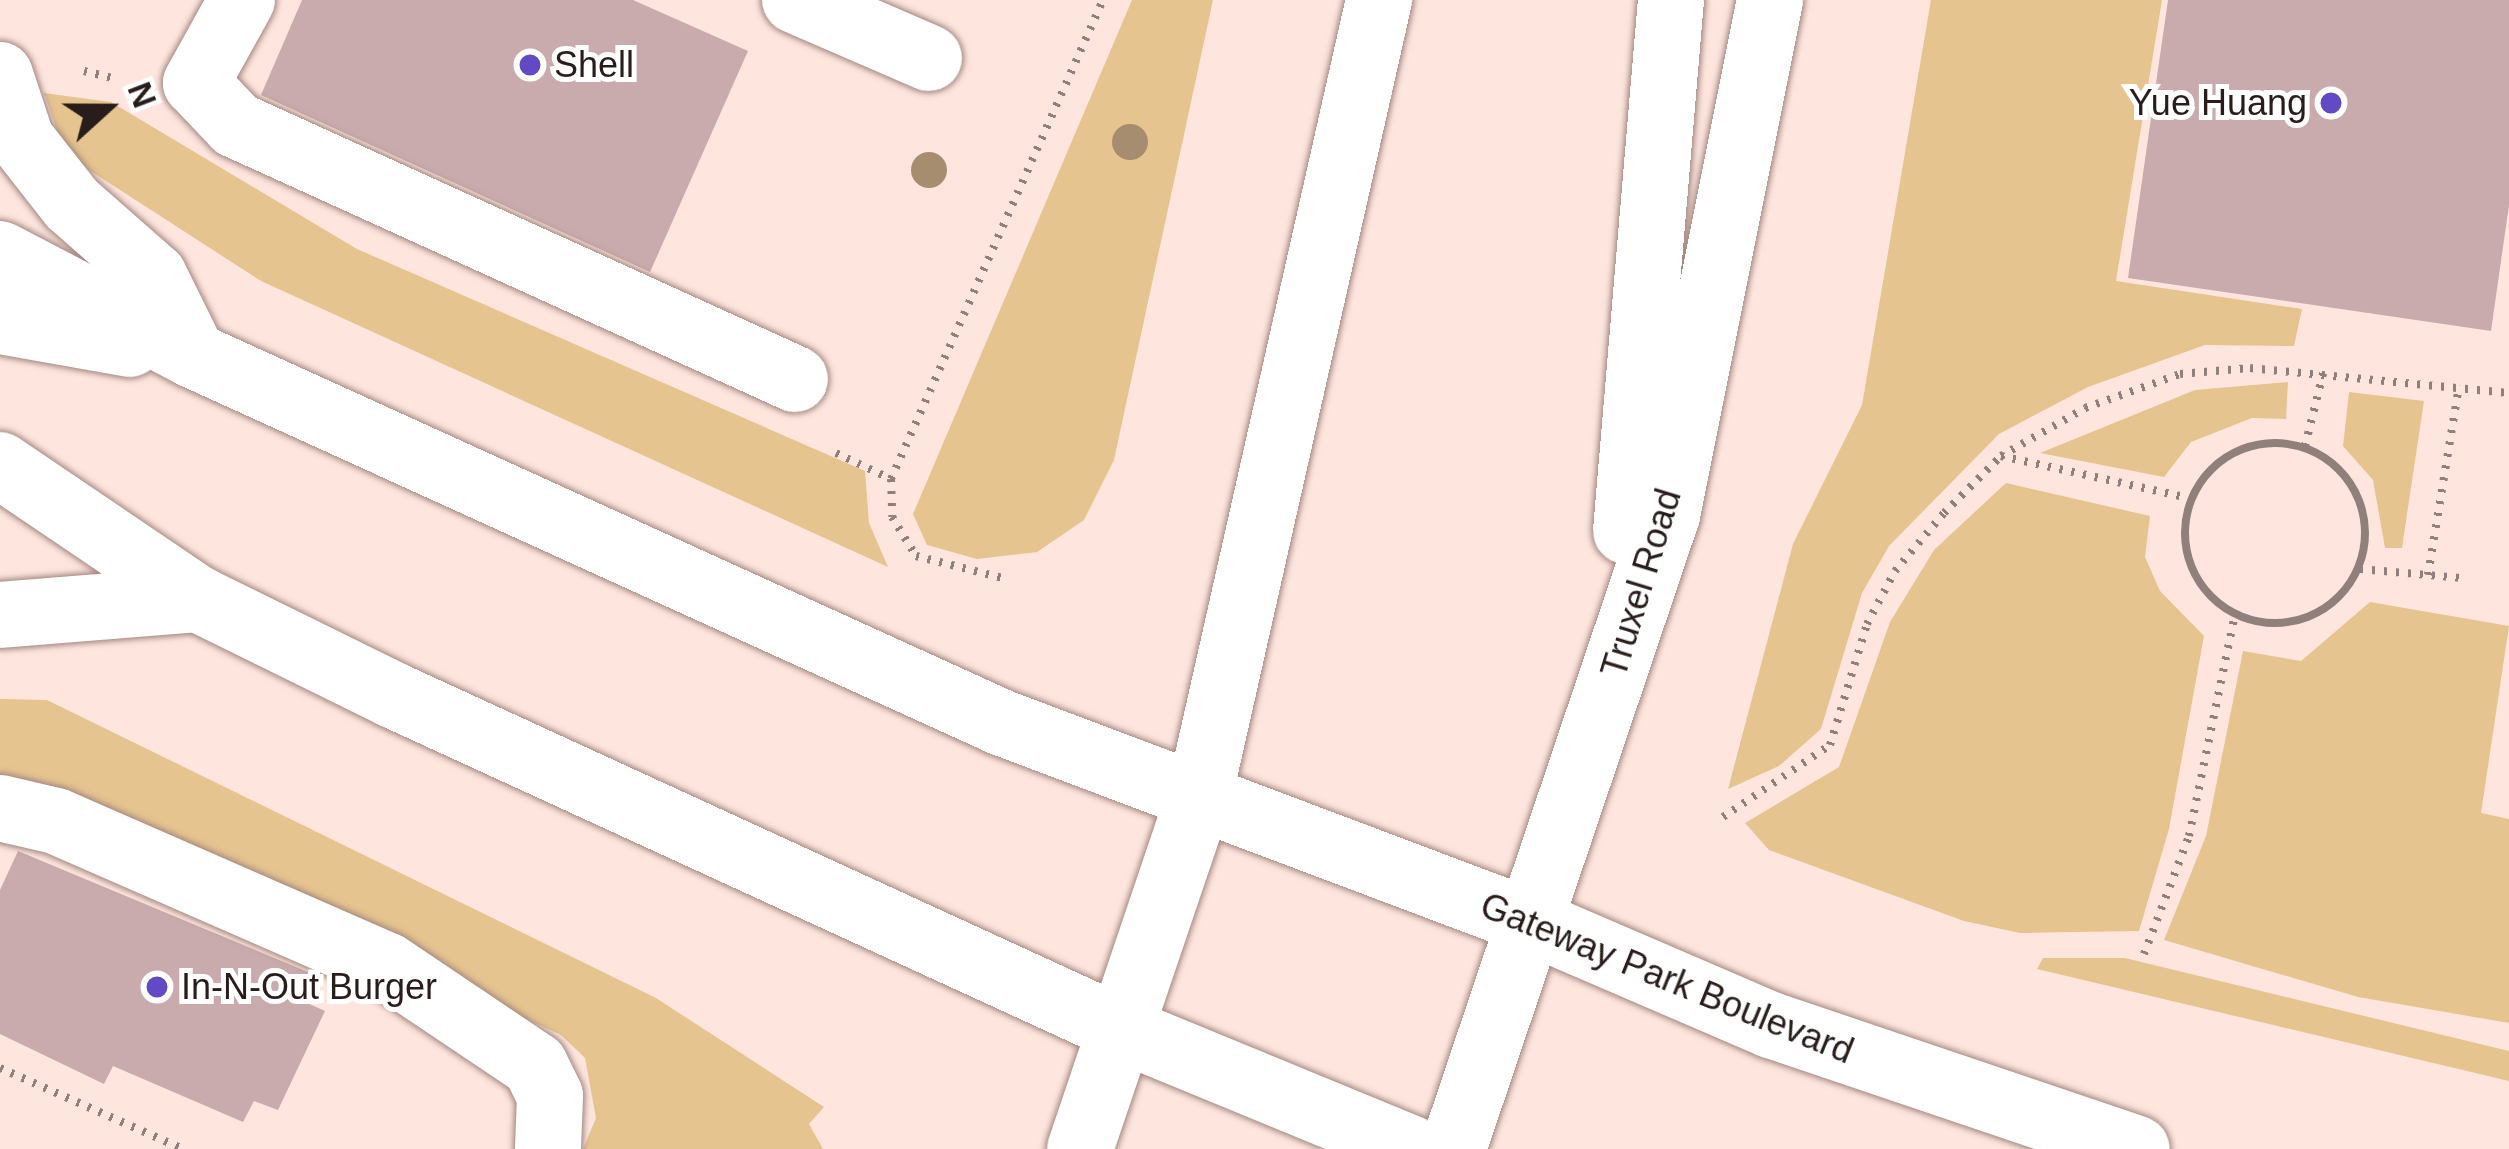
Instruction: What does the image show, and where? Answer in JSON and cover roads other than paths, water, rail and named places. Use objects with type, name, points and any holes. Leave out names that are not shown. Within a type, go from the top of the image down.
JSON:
[{"type":"main road","points":[[242,0],[196,83],[236,125],[795,379]]},
{"type":"main road","points":[[795,0],[929,58]]},
{"type":"main road","points":[[1080,1149],[1199,797],[1378,0]]},
{"type":"main road","points":[[1615,654],[1671,0]]},
{"type":"main road","name":"Truxel Road","points":[[1453,1149],[1536,924],[1615,654],[1667,515],[1770,0]]},
{"type":"main road","points":[[0,75],[21,139],[72,204],[154,276],[193,355]]},
{"type":"main road","points":[[0,254],[193,355]]},
{"type":"main road","points":[[0,321],[193,355]]},
{"type":"main road","name":"Gateway Park Boulevard","points":[[193,355],[965,707],[1536,924],[1771,1025],[2138,1149]]},
{"type":"main road","points":[[0,465],[198,599],[1123,1030],[1412,1149]]},
{"type":"main road","points":[[0,615],[198,599]]},
{"type":"main road","points":[[0,808],[56,820],[386,965],[535,1065],[550,1096],[548,1149]]},
{"type":"place","name":"Shell","points":[[530,65]]},
{"type":"place","name":"Yue Huang","points":[[2331,103]]},
{"type":"place","name":"In-N-Out Burger","points":[[157,987]]}]
